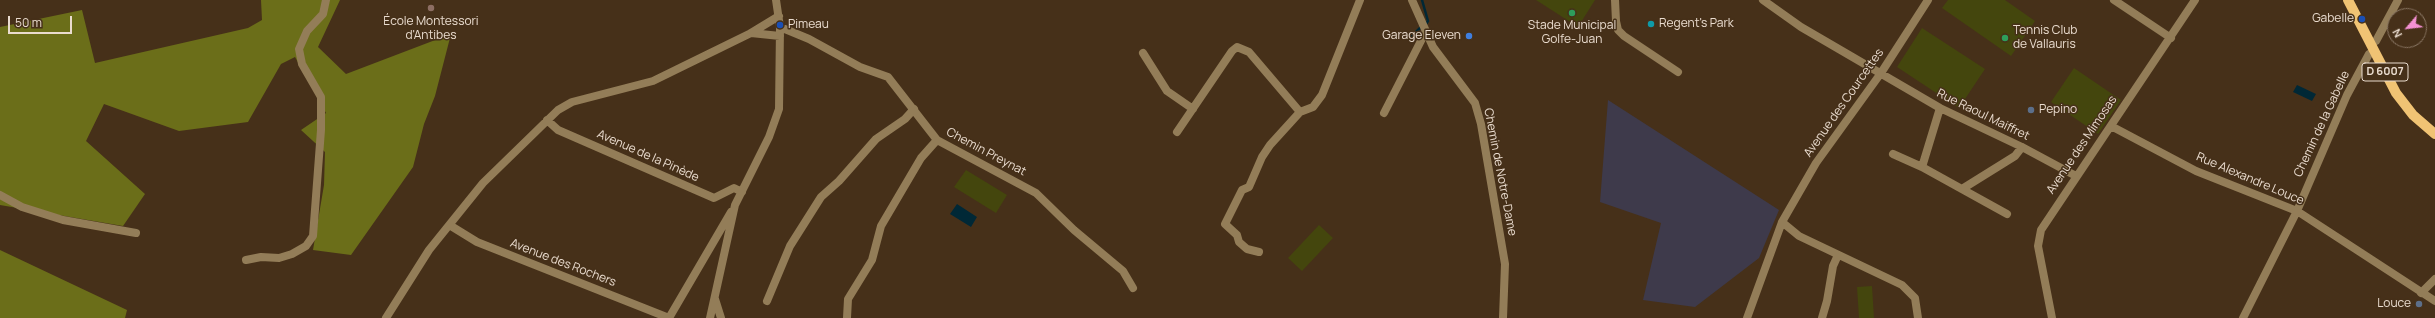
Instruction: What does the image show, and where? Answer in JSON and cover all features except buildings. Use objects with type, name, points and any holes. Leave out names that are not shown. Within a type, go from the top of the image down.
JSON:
[{"type":"main road","name":"D 6007","points":[[2348,0],[2372,48],[2404,104],[2435,134]]},
{"type":"street","points":[[246,260],[261,257],[279,258],[292,254],[306,246],[313,236],[321,130],[321,97],[302,64],[300,49],[306,31],[323,14],[326,0]]},
{"type":"street","points":[[669,318],[742,192],[769,137],[779,109],[780,16],[776,0]]},
{"type":"street","points":[[1259,252],[1248,249],[1239,242],[1237,235],[1225,224],[1242,190],[1249,187],[1262,157],[1300,112],[1313,107],[1322,95],[1360,0]]},
{"type":"street","name":"Chemin de Notre-Dame","points":[[1412,0],[1433,47],[1475,103],[1481,124],[1505,264],[1503,318]]},
{"type":"street","points":[[1615,0],[1618,30],[1624,36],[1678,72]]},
{"type":"street","name":"Rue Raoul Maiffret","points":[[1763,0],[1801,27],[1940,108],[2022,147],[2076,176]]},
{"type":"street","name":"Avenue des Courcettes","points":[[1747,318],[1782,222],[1816,163],[1881,73],[1928,0]]},
{"type":"street","points":[[2114,0],[2170,38]]},
{"type":"street","name":"Avenue des Mimosas","points":[[2052,318],[2038,246],[2041,230],[2195,0]]},
{"type":"street","name":"Chemin de la Gabelle","points":[[2243,318],[2297,211],[2346,95],[2398,0]]},
{"type":"street","points":[[386,318],[429,250],[451,226],[483,183],[547,120],[572,102],[653,81],[751,33],[780,16]]},
{"type":"street","name":"Chemin Preynat","points":[[780,27],[809,38],[860,67],[888,77],[937,140],[1036,193],[1074,230],[1123,271],[1133,288]]},
{"type":"street","points":[[1384,113],[1426,32]]},
{"type":"street","points":[[751,33],[780,36]]},
{"type":"street","points":[[1178,132],[1232,51],[1237,47],[1249,52],[1300,112]]},
{"type":"street","points":[[1143,53],[1167,91],[1193,108]]},
{"type":"street","points":[[1922,167],[1940,108]]},
{"type":"street","points":[[767,301],[790,246],[821,197],[839,181],[876,139],[905,119],[914,109]]},
{"type":"street","name":"Avenue de la Pinède","points":[[547,120],[558,130],[714,198],[734,188],[742,192]]},
{"type":"street","name":"Rue Alexandre Louce","points":[[2111,126],[2196,170],[2297,211],[2435,301]]},
{"type":"street","points":[[847,318],[848,299],[872,260],[881,226],[922,158],[937,140]]},
{"type":"street","points":[[1962,189],[2015,156],[2022,147]]},
{"type":"street","points":[[1894,154],[1922,167],[2007,214]]},
{"type":"street","points":[[0,195],[22,207],[63,220],[136,233]]},
{"type":"street","points":[[710,318],[735,205]]},
{"type":"street","points":[[1782,222],[1799,236],[1902,284],[1915,298],[1918,318]]},
{"type":"street","name":"Avenue des Rochers","points":[[451,226],[477,242],[669,318]]},
{"type":"street","points":[[1822,318],[1827,301],[1833,266],[1838,255]]},
{"type":"street","points":[[2422,293],[2435,279]]},
{"type":"street","points":[[715,299],[721,318]]},
{"type":"shaded area","points":[[261,0],[340,0],[318,47],[346,74],[451,34],[435,96],[424,124],[413,167],[351,255],[313,250],[324,185],[325,152],[301,130],[326,113],[295,57],[281,64],[248,122],[179,131],[104,104],[86,141],[145,194],[123,226],[0,205],[0,27],[82,10],[95,63],[248,28],[262,20]]},
{"type":"shaded area","name":"Stade Municipal Golfe-Juan","points":[[1536,0],[1595,0],[1578,27]]},
{"type":"shaded area","name":"Tennis Club de Vallauris","points":[[1948,0],[2005,0],[2035,21],[2011,56],[1942,8]]},
{"type":"shaded area","points":[[1922,28],[1985,69],[1959,108],[1897,67]]},
{"type":"shaded area","points":[[2074,68],[2121,100],[2098,134],[2051,102]]},
{"type":"shaded area","points":[[1608,100],[1779,210],[1759,258],[1695,307],[1643,300],[1661,223],[1600,202]]},
{"type":"shaded area","points":[[966,170],[1007,195],[996,213],[954,187]]},
{"type":"shaded area","points":[[1319,225],[1333,238],[1302,271],[1288,258]]},
{"type":"shaded area","points":[[0,250],[127,310],[125,318],[0,318]]},
{"type":"shaded area","points":[[1872,286],[1874,318],[1859,318],[1857,287]]},
{"type":"water","points":[[2297,85],[2316,94],[2312,101],[2293,92]]},
{"type":"water","points":[[957,204],[977,217],[971,227],[950,214]]},
{"type":"waterway","points":[[1422,0],[1428,21],[1426,24]]},
{"type":"waterway","points":[[1409,39],[1420,28]]},
{"type":"place","name":"École Montessori d'Antibes","points":[[431,8]]},
{"type":"place","name":"Stade Municipal Golfe-Juan","points":[[1572,13]]},
{"type":"place","name":"Gabelle","points":[[2362,19]]},
{"type":"place","name":"Regent's Park","points":[[1651,24]]},
{"type":"place","name":"Pimeau","points":[[780,25]]},
{"type":"place","name":"Garage Eleven","points":[[1469,36]]},
{"type":"place","name":"Tennis Club de Vallauris","points":[[2005,38]]},
{"type":"place","name":"Pepino","points":[[2031,110]]},
{"type":"place","name":"Louce","points":[[2419,304]]}]
